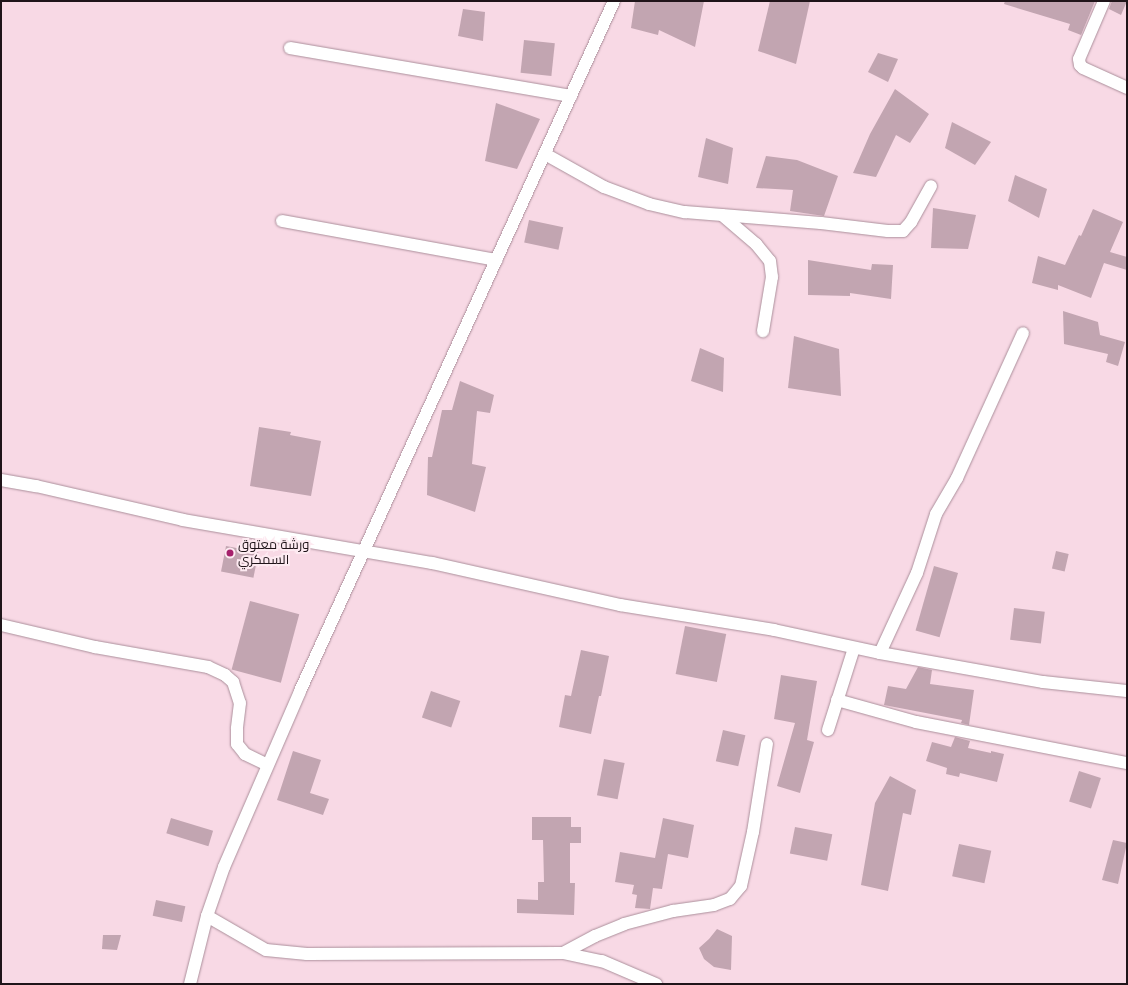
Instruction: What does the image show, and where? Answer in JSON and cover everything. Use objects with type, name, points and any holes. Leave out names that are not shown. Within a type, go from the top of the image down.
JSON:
[{"type":"street","points":[[190,984],[207,916],[224,867],[363,551],[614,1]]},
{"type":"street","points":[[1104,1],[1079,59],[1080,65],[1127,88]]},
{"type":"street","points":[[290,48],[571,96]]},
{"type":"street","points":[[545,154],[604,187],[649,204],[685,212],[903,231],[911,222],[931,186]]},
{"type":"street","points":[[722,215],[756,244],[770,261],[772,277],[763,331]]},
{"type":"street","points":[[282,221],[496,260]]},
{"type":"street","points":[[880,653],[917,573],[936,514],[957,478],[1023,333]]},
{"type":"street","points":[[1,480],[36,486],[183,520],[432,563],[620,605],[774,630],[854,648],[1043,682],[1127,691]]},
{"type":"street","points":[[1,625],[95,647],[208,667],[225,675],[233,682],[240,702],[237,744],[245,754],[268,765]]},
{"type":"street","points":[[828,730],[854,648]]},
{"type":"street","points":[[837,700],[916,722],[1127,763]]},
{"type":"street","points":[[563,953],[594,936],[624,924],[672,911],[714,905],[730,899],[741,886],[753,832],[767,744]]},
{"type":"street","points":[[207,916],[266,950],[307,954],[563,953],[602,961],[630,979],[656,984]]},
{"type":"building","points":[[635,1],[704,1],[695,47],[659,30],[658,35],[631,28]]},
{"type":"building","points":[[770,1],[810,1],[796,64],[758,51]]},
{"type":"building","points":[[1005,1],[1095,1],[1081,35],[1068,30],[1070,24],[1004,4]]},
{"type":"building","points":[[1112,1],[1127,1],[1121,15],[1109,9]]},
{"type":"building","points":[[463,9],[485,12],[483,41],[458,36]]},
{"type":"building","points":[[524,40],[555,43],[551,76],[521,73]]},
{"type":"building","points":[[878,53],[898,59],[888,82],[868,72]]},
{"type":"building","points":[[895,89],[929,114],[910,143],[896,135],[876,177],[853,173],[870,134]]},
{"type":"building","points":[[496,103],[540,119],[517,169],[485,161]]},
{"type":"building","points":[[952,122],[991,142],[975,165],[945,148]]},
{"type":"building","points":[[706,138],[733,148],[728,184],[698,177]]},
{"type":"building","points":[[766,156],[797,160],[838,176],[824,216],[790,211],[793,190],[756,188]]},
{"type":"building","points":[[1015,175],[1047,189],[1039,218],[1008,201]]},
{"type":"building","points":[[933,208],[976,215],[968,249],[931,248]]},
{"type":"building","points":[[1093,209],[1123,222],[1110,252],[1127,257],[1127,270],[1104,263],[1091,298],[1058,285],[1058,290],[1032,283],[1038,256],[1065,265],[1079,235],[1081,236]]},
{"type":"building","points":[[529,220],[563,227],[558,250],[524,242]]},
{"type":"building","points":[[808,260],[871,270],[872,264],[893,265],[891,299],[850,293],[850,296],[808,295]]},
{"type":"building","points":[[1063,311],[1098,322],[1100,335],[1125,342],[1118,366],[1106,362],[1108,354],[1064,344]]},
{"type":"building","points":[[794,336],[839,349],[841,396],[788,388]]},
{"type":"building","points":[[700,348],[724,358],[723,392],[691,381]]},
{"type":"building","points":[[460,381],[494,395],[490,413],[477,411],[472,464],[486,467],[475,512],[427,495],[428,457],[432,457],[442,410],[452,410]]},
{"type":"building","points":[[259,427],[291,432],[290,435],[321,441],[311,496],[250,486]]},
{"type":"building","points":[[226,546],[258,552],[253,578],[221,572]]},
{"type":"building","points":[[1056,551],[1069,554],[1065,571],[1052,569]]},
{"type":"building","points":[[934,566],[958,573],[940,637],[916,630]]},
{"type":"building","points":[[250,601],[299,614],[281,683],[232,670]]},
{"type":"building","points":[[1014,608],[1045,612],[1041,644],[1010,640]]},
{"type":"building","points":[[685,626],[726,634],[717,682],[676,674]]},
{"type":"building","points":[[581,650],[609,656],[591,734],[559,727],[565,695],[571,696]]},
{"type":"building","points":[[918,667],[932,670],[930,684],[974,690],[969,725],[961,723],[962,720],[884,705],[888,686],[906,689]]},
{"type":"building","points":[[781,675],[817,681],[807,740],[814,742],[800,793],[777,786],[795,723],[774,719]]},
{"type":"building","points":[[431,691],[460,701],[451,728],[422,717]]},
{"type":"building","points":[[723,730],[745,735],[738,766],[716,761]]},
{"type":"building","points":[[955,737],[970,741],[968,748],[1004,754],[997,782],[960,773],[959,777],[946,774],[947,768],[926,761],[932,742],[951,747]]},
{"type":"building","points":[[293,751],[321,760],[310,793],[329,799],[323,815],[277,800]]},
{"type":"building","points":[[604,759],[625,763],[618,799],[597,795]]},
{"type":"building","points":[[1079,771],[1101,778],[1091,809],[1069,801]]},
{"type":"building","points":[[890,776],[916,790],[911,815],[903,813],[888,891],[861,885],[875,803]]},
{"type":"building","points":[[532,817],[571,817],[571,827],[581,827],[581,843],[570,843],[570,883],[575,883],[574,915],[517,913],[517,899],[538,900],[538,882],[544,882],[543,840],[532,840]]},
{"type":"building","points":[[171,818],[213,831],[208,846],[166,833]]},
{"type":"building","points":[[663,818],[694,825],[688,858],[668,854],[662,889],[653,888],[650,909],[635,908],[637,895],[632,894],[634,885],[615,882],[620,852],[655,858]]},
{"type":"building","points":[[795,827],[832,834],[827,861],[790,854]]},
{"type":"building","points":[[1113,840],[1127,843],[1118,884],[1102,880]]},
{"type":"building","points":[[959,844],[991,851],[984,883],[952,876]]},
{"type":"building","points":[[156,900],[185,906],[182,922],[153,916]]},
{"type":"building","points":[[717,929],[732,936],[731,970],[714,967],[704,959],[699,948]]},
{"type":"building","points":[[103,935],[121,935],[117,950],[102,949]]},
{"type":"place","name":"ورشة معتوق السمكري","points":[[230,553]]}]
